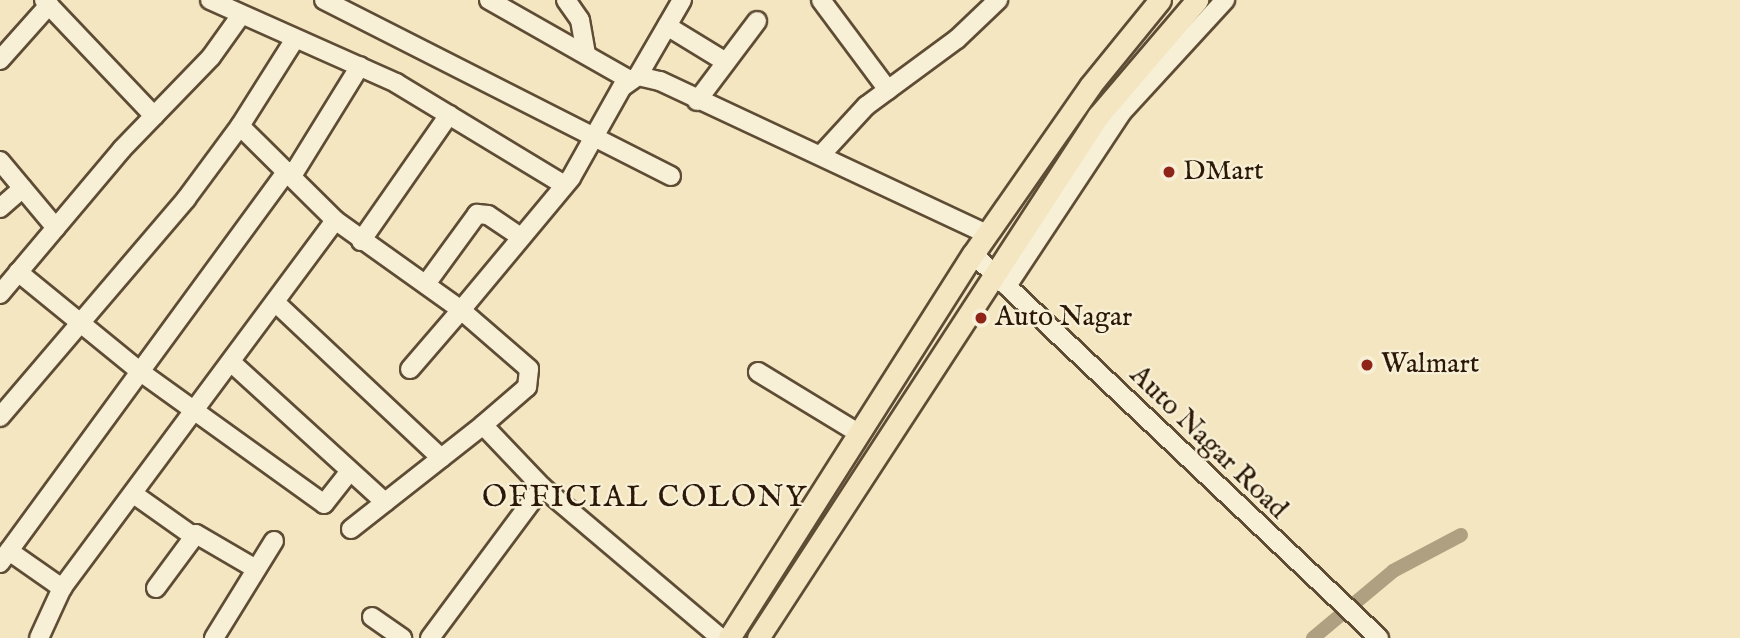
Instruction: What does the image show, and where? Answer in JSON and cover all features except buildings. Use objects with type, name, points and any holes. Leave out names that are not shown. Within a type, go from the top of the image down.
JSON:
[{"type":"main road","points":[[729,638],[972,254],[1090,86],[1160,0]]},
{"type":"main road","points":[[758,638],[1000,281],[1098,116],[1152,48],[1197,0]]},
{"type":"street","points":[[210,0],[360,66],[449,115],[564,184]]},
{"type":"street","points":[[324,0],[671,176]]},
{"type":"street","points":[[489,0],[634,78],[697,101],[821,155],[986,234]]},
{"type":"street","points":[[566,0],[580,20],[586,54]]},
{"type":"street","points":[[661,0],[726,62]]},
{"type":"street","points":[[821,0],[888,90]]},
{"type":"street","points":[[821,155],[852,119],[957,39],[998,0]]},
{"type":"street","points":[[1000,281],[1123,111],[1225,0]]},
{"type":"street","points":[[0,60],[46,3],[154,116]]},
{"type":"street","points":[[410,369],[564,184],[675,13]]},
{"type":"street","points":[[0,294],[154,116],[211,57],[241,15]]},
{"type":"street","points":[[697,101],[757,22]]},
{"type":"street","points":[[0,416],[186,199],[240,126],[295,39]]},
{"type":"street","points":[[62,588],[5,557],[289,174],[360,66]]},
{"type":"street","points":[[361,241],[449,115]]},
{"type":"street","points":[[240,126],[335,220],[461,310],[529,369],[527,387],[351,529]]},
{"type":"street","points":[[0,161],[56,228]]},
{"type":"street","points":[[0,208],[23,188]]},
{"type":"street","points":[[426,284],[477,215],[488,215],[521,237]]},
{"type":"street","points":[[39,638],[62,588],[135,495],[335,220]]},
{"type":"street","name":"Auto Nagar Road","points":[[972,254],[1379,638]]},
{"type":"street","points":[[18,272],[142,373],[197,409],[324,504],[350,471]]},
{"type":"street","points":[[275,302],[441,458]]},
{"type":"street","points":[[232,363],[385,502]]},
{"type":"street","points":[[758,372],[860,434]]},
{"type":"street","points":[[483,425],[542,487],[721,638]]},
{"type":"street","points":[[430,638],[542,487]]},
{"type":"street","points":[[135,495],[193,536],[208,537],[256,569]]},
{"type":"street","points":[[156,587],[193,536]]},
{"type":"street","points":[[214,638],[274,541]]},
{"type":"street","points":[[372,617],[401,638]]},
{"type":"waterway","points":[[1313,638],[1393,571],[1461,535]]},
{"type":"place","name":"DMart","points":[[1169,172]]},
{"type":"place","name":"Auto Nagar","points":[[981,318]]},
{"type":"place","name":"Walmart","points":[[1367,365]]},
{"type":"district","name":"OFFICIAL COLONY","points":[[645,498]]}]
